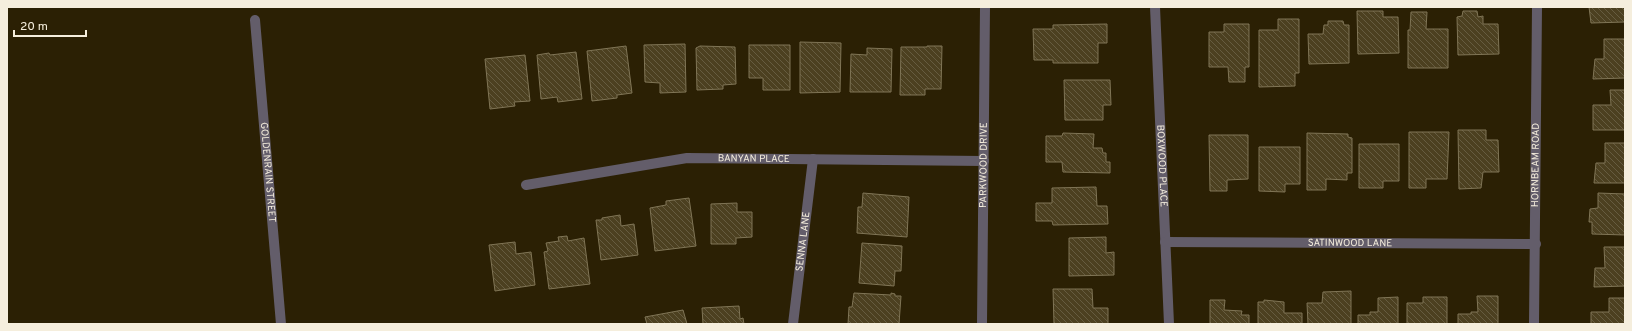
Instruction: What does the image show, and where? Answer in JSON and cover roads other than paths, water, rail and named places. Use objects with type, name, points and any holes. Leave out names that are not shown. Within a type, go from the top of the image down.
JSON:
[{"type":"street","name":"PARKWOOD DRIVE","points":[[982,324],[985,7]]},
{"type":"street","name":"BOXWOOD PLACE","points":[[1155,7],[1164,242],[1169,324]]},
{"type":"street","name":"HORNBEAM ROAD","points":[[1534,324],[1536,244],[1537,7]]},
{"type":"street","name":"GOLDENRAIN STREET","points":[[255,20],[281,324]]},
{"type":"street","name":"BANYAN PLACE","points":[[526,185],[687,158],[984,161]]},
{"type":"street","name":"SENNA LANE","points":[[793,324],[813,159]]},
{"type":"street","name":"SATINWOOD LANE","points":[[1164,242],[1536,244]]}]
